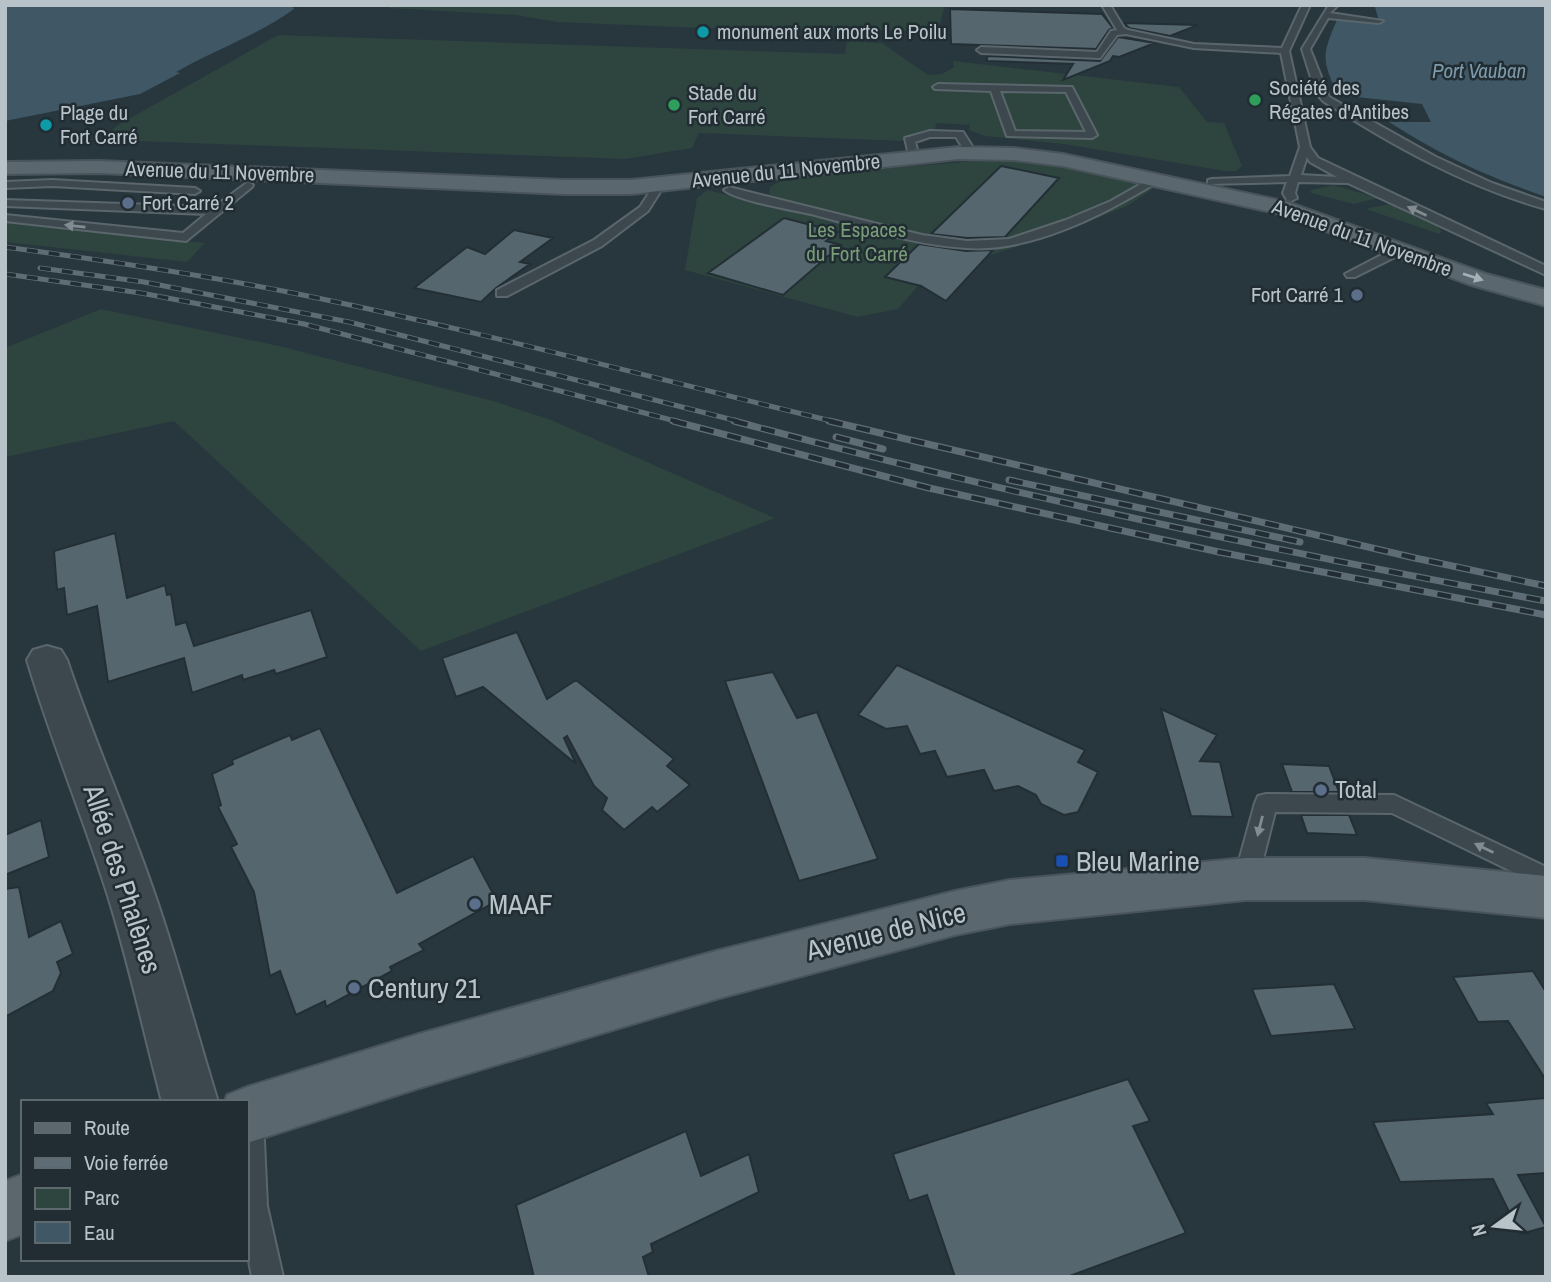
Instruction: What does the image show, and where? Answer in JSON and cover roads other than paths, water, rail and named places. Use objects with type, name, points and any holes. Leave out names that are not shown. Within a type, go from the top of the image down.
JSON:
[{"type":"main road","name":"Avenue du 11 Novembre","points":[[5,166],[111,159],[562,178],[618,177],[967,146],[1053,152],[1212,182],[1293,188],[1374,220],[1452,238],[1546,278]]},
{"type":"main road","name":"Avenue du 11 Novembre","points":[[5,166],[99,167],[564,187],[660,184],[762,186],[887,159],[989,152],[1063,160],[1287,209],[1477,279],[1546,298]]},
{"type":"main road","points":[[722,184],[719,174],[807,159]]},
{"type":"main road","points":[[217,172],[232,167],[318,168]]},
{"type":"main road","points":[[1293,188],[1316,216],[1346,231]]},
{"type":"main road","points":[[1370,240],[1435,249],[1452,238]]},
{"type":"main road","name":"Avenue de Nice","points":[[248,1114],[716,975],[955,913],[1010,902],[1246,879],[1365,880],[1546,897]]},
{"type":"street","name":"Allée des Phalènes","points":[[47,660],[69,733],[97,795],[134,900],[189,1100]]},
{"type":"lane","points":[[1106,5],[1121,30],[1126,32],[1194,46],[1285,51]]},
{"type":"lane","points":[[1306,5],[1285,51],[1305,147],[1314,160],[1452,238],[1546,271]]},
{"type":"lane","points":[[1334,5],[1325,15],[1306,49],[1321,93],[1326,99],[1390,139],[1471,179],[1546,206]]},
{"type":"lane","points":[[1325,15],[1379,21]]},
{"type":"lane","points":[[981,50],[1100,55],[1114,33],[1126,32]]},
{"type":"lane","points":[[939,87],[1069,89],[1092,135],[1011,134],[995,88]]},
{"type":"lane","points":[[912,149],[909,140],[930,134],[959,134],[967,146]]},
{"type":"lane","points":[[1305,147],[1293,188],[1333,179],[1356,183]]},
{"type":"lane","points":[[143,233],[217,172]]},
{"type":"lane","points":[[762,186],[922,239],[967,245],[1010,243],[1070,222],[1115,203],[1155,179]]},
{"type":"lane","points":[[5,185],[52,183],[195,191]]},
{"type":"lane","points":[[502,293],[598,243],[643,209],[660,184]]},
{"type":"lane","points":[[5,218],[186,237],[248,186]]},
{"type":"lane","points":[[5,203],[217,211]]},
{"type":"lane","points":[[1351,274],[1396,251]]},
{"type":"lane","points":[[1246,879],[1266,803],[1394,804],[1546,878]]},
{"type":"lane","points":[[248,1114],[252,1206],[268,1277]]},
{"type":"water","points":[[5,5],[291,5],[294,9],[266,27],[191,64],[176,72],[180,73],[140,94],[5,121]]},
{"type":"water","name":"Port Vauban","points":[[1546,5],[1546,197],[1465,164],[1389,122],[1431,122],[1422,104],[1338,95],[1326,64],[1326,49],[1338,18],[1379,21],[1375,7]]},
{"type":"railway","points":[[9,248],[5,247],[186,274],[361,307],[836,422]]},
{"type":"railway","points":[[40,268],[144,282],[349,322],[741,422]]},
{"type":"railway","points":[[5,274],[141,293],[304,324],[679,422]]},
{"type":"railway","points":[[673,421],[929,488],[1219,552],[1546,615]]},
{"type":"railway","points":[[734,421],[1138,519],[1546,601]]},
{"type":"railway","points":[[829,421],[1546,586]]},
{"type":"railway","points":[[836,437],[883,449]]},
{"type":"railway","points":[[1009,480],[1300,542]]},
{"type":"place","name":"monument aux morts Le Poilu","points":[[703,32]]},
{"type":"place","name":"Société des Régates d'Antibes","points":[[1255,100]]},
{"type":"place","name":"Stade du Fort Carré","points":[[674,105]]},
{"type":"place","name":"Plage du Fort Carré","points":[[46,125]]},
{"type":"place","name":"Fort Carré 2","points":[[128,203]]},
{"type":"place","name":"Fort Carré 1","points":[[1357,295]]},
{"type":"place","name":"Total","points":[[1321,790]]},
{"type":"place","name":"Bleu Marine","points":[[1062,861]]},
{"type":"place","name":"MAAF","points":[[475,904]]},
{"type":"place","name":"Century 21","points":[[354,988]]},
{"type":"park label","name":"Les Espaces du Fort Carré","points":[[857,242]]}]
